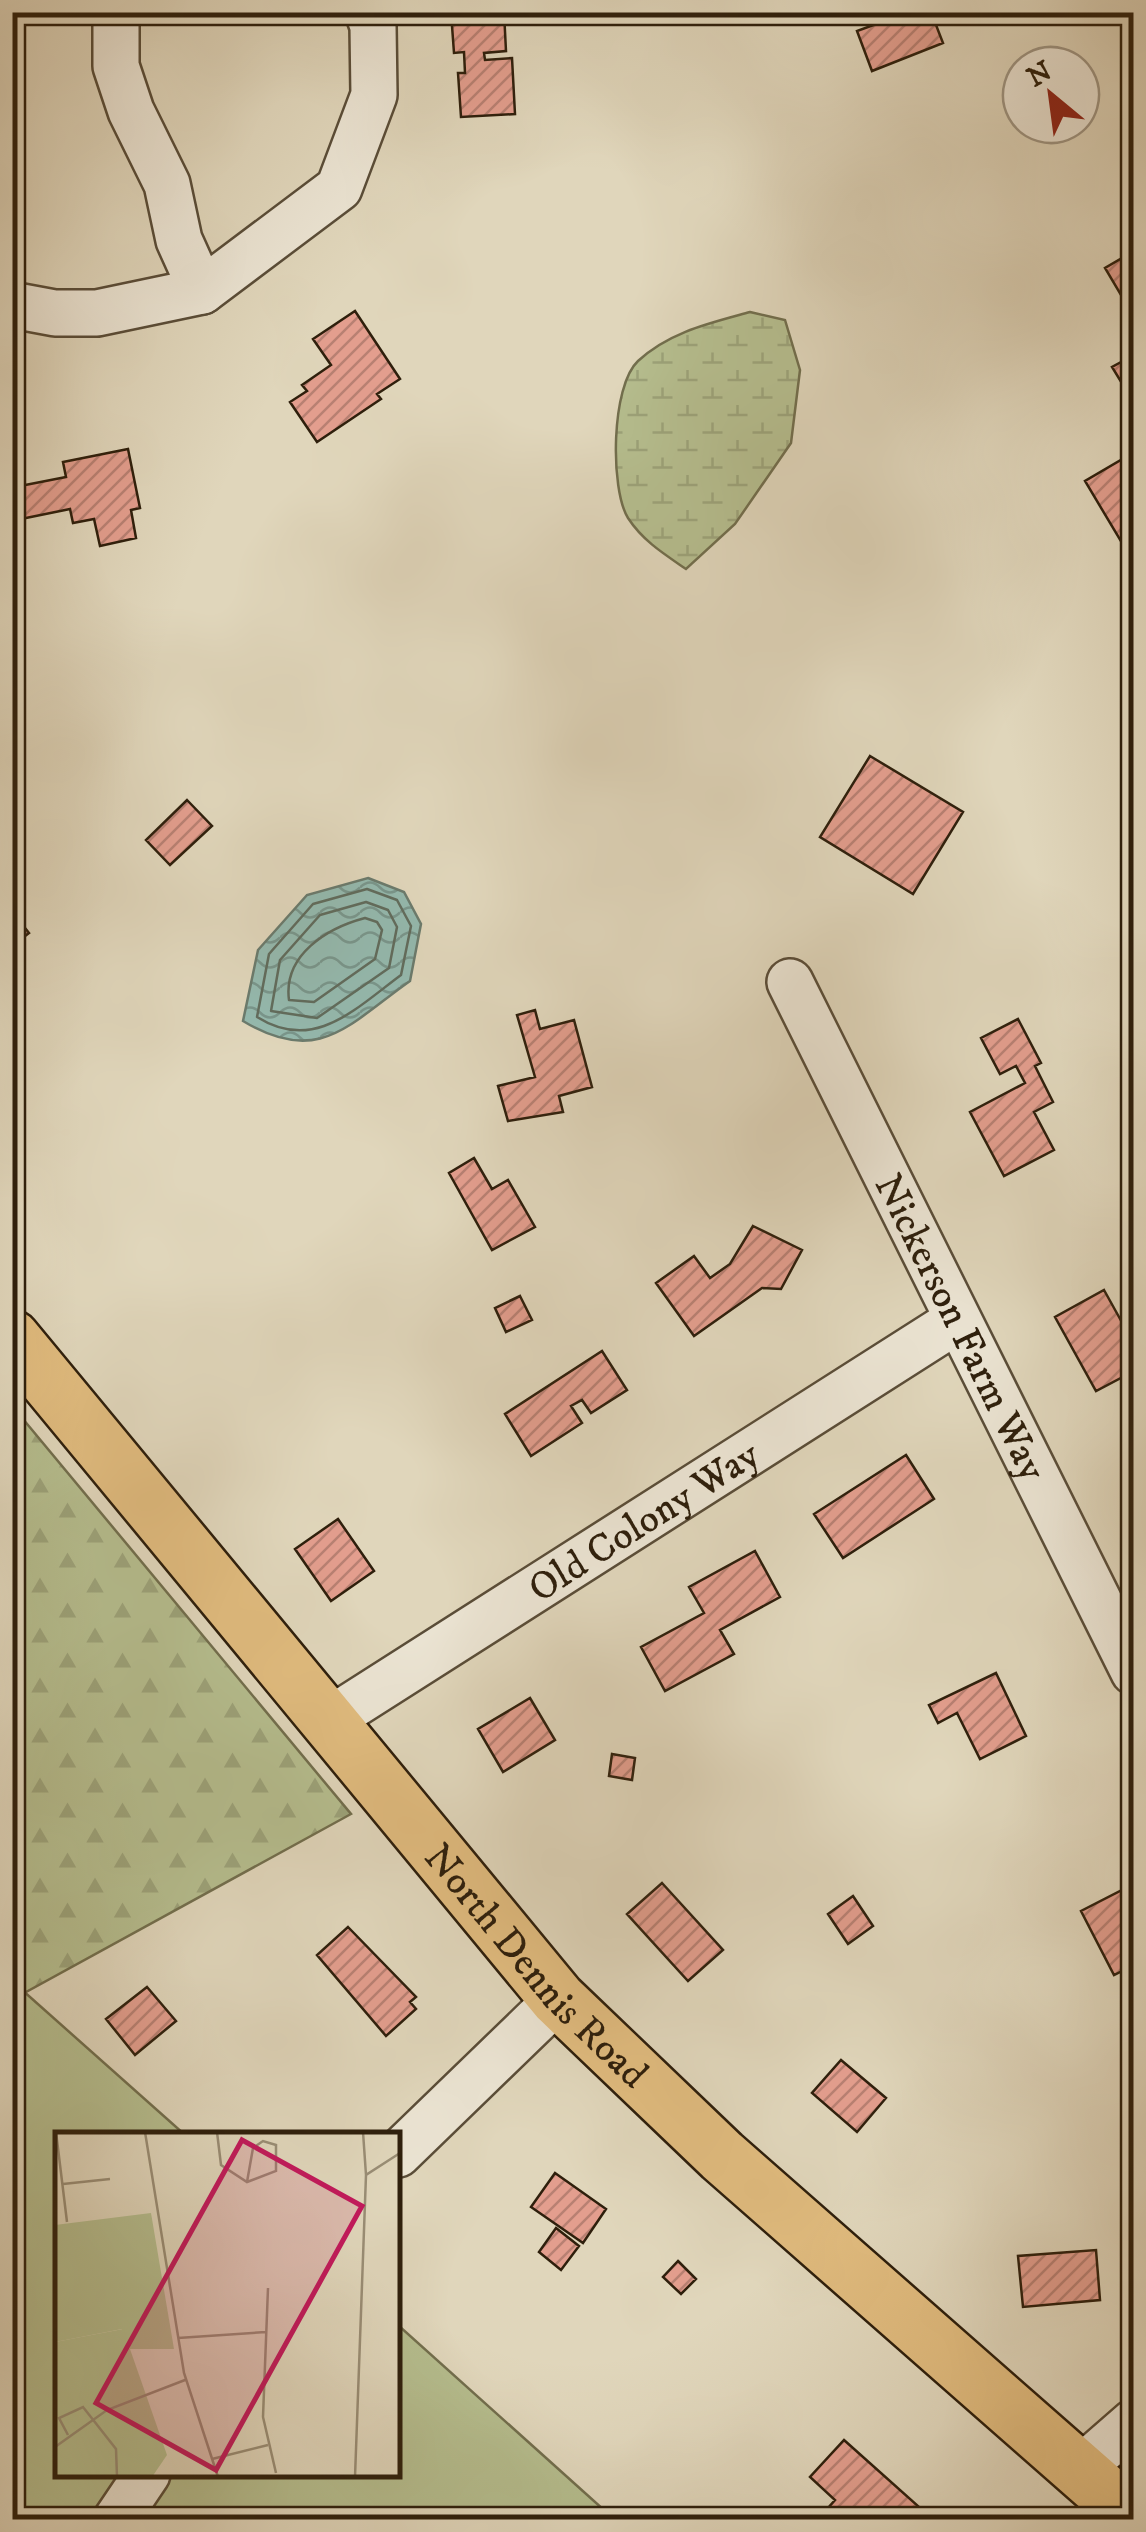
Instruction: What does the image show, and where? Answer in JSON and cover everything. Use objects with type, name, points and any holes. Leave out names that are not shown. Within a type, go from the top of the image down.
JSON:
[{"type":"main road","name":"North Dennis Road","points":[[12,1338],[558,1998],[722,2156],[1134,2518]]},
{"type":"street","points":[[116,12],[116,66],[132,111],[167,184],[179,240],[202,291]]},
{"type":"street","points":[[12,304],[55,314],[97,313],[202,291],[339,188],[374,95],[368,12]]},
{"type":"street","name":"Nickerson Farm Way","points":[[790,982],[1134,1672]]},
{"type":"street","name":"Old Colony Way","points":[[331,1719],[956,1321]]},
{"type":"street","points":[[400,2152],[558,1998]]},
{"type":"street","points":[[1080,2470],[1134,2422]]},
{"type":"street","points":[[116,2520],[146,2477]]},
{"type":"green space","points":[[750,312],[785,320],[800,370],[791,443],[735,524],[686,569],[640,534],[622,504],[616,438],[623,392],[629,374],[650,351],[691,330]]},
{"type":"green space","points":[[13,1407],[351,1814],[26,1992],[12,1981]]},
{"type":"green space","points":[[12,1981],[182,2132],[55,2132],[55,2477],[400,2477],[400,2327],[614,2519],[13,2519]]},
{"type":"water","points":[[368,878],[404,892],[421,924],[410,981],[350,1025],[313,1040],[269,1034],[243,1021],[258,950],[307,895]]},
{"type":"building","points":[[451,12],[504,12],[506,51],[484,53],[485,60],[512,58],[515,114],[461,117],[458,73],[465,73],[464,52],[454,53]]},
{"type":"building","points":[[874,12],[931,12],[943,43],[872,71],[857,31],[879,23]]},
{"type":"building","points":[[1134,251],[1134,317],[1105,268]]},
{"type":"building","points":[[355,311],[400,379],[377,394],[381,399],[317,442],[290,402],[307,391],[302,385],[331,365],[313,339]]},
{"type":"building","points":[[1134,355],[1134,403],[1112,367]]},
{"type":"building","points":[[128,449],[140,508],[131,510],[136,538],[100,546],[94,519],[73,523],[70,509],[21,519],[15,487],[66,477],[63,462]]},
{"type":"building","points":[[1126,457],[1134,470],[1134,563],[1085,481]]},
{"type":"building","points":[[870,756],[963,812],[913,894],[820,837]]},
{"type":"building","points":[[187,800],[212,826],[170,865],[146,840]]},
{"type":"building","points":[[12,915],[29,933],[12,946]]},
{"type":"building","points":[[535,1010],[540,1029],[574,1020],[592,1087],[559,1096],[563,1112],[508,1121],[498,1086],[535,1077],[517,1015]]},
{"type":"building","points":[[1018,1019],[1041,1063],[1035,1066],[1053,1102],[1034,1112],[1054,1150],[1004,1176],[970,1112],[1025,1083],[1016,1066],[1000,1074],[981,1038]]},
{"type":"building","points":[[474,1158],[492,1189],[508,1180],[535,1227],[492,1250],[449,1173]]},
{"type":"building","points":[[753,1226],[802,1250],[781,1289],[762,1288],[694,1336],[656,1283],[694,1256],[710,1278],[730,1264]]},
{"type":"building","points":[[1104,1290],[1134,1344],[1134,1371],[1096,1391],[1055,1317]]},
{"type":"building","points":[[520,1296],[532,1320],[506,1332],[495,1308]]},
{"type":"building","points":[[602,1351],[627,1390],[591,1413],[582,1400],[571,1406],[582,1423],[531,1456],[505,1414]]},
{"type":"building","points":[[906,1455],[934,1499],[843,1558],[814,1514]]},
{"type":"building","points":[[338,1519],[374,1571],[331,1601],[295,1549]]},
{"type":"building","points":[[755,1551],[780,1597],[720,1630],[734,1654],[665,1691],[641,1647],[704,1613],[689,1587]]},
{"type":"building","points":[[996,1673],[1026,1736],[980,1759],[957,1713],[938,1723],[929,1705]]},
{"type":"building","points":[[530,1698],[555,1740],[503,1772],[478,1729]]},
{"type":"building","points":[[612,1754],[635,1758],[632,1780],[609,1776]]},
{"type":"building","points":[[662,1883],[723,1950],[688,1981],[627,1914]]},
{"type":"building","points":[[1128,1887],[1134,1898],[1134,1965],[1114,1975],[1081,1911]]},
{"type":"building","points":[[853,1896],[873,1926],[848,1944],[828,1914]]},
{"type":"building","points":[[348,1927],[416,1997],[410,2002],[416,2009],[386,2036],[317,1955]]},
{"type":"building","points":[[147,1987],[176,2021],[135,2055],[106,2019]]},
{"type":"building","points":[[841,2060],[886,2098],[857,2132],[812,2093]]},
{"type":"building","points":[[555,2173],[606,2209],[583,2243],[531,2207]]},
{"type":"building","points":[[556,2228],[579,2246],[561,2270],[539,2252]]},
{"type":"building","points":[[1096,2250],[1100,2300],[1023,2307],[1018,2256]]},
{"type":"building","points":[[678,2261],[696,2279],[681,2294],[663,2277]]},
{"type":"building","points":[[844,2440],[918,2506],[906,2520],[819,2518],[835,2500],[810,2477]]}]
